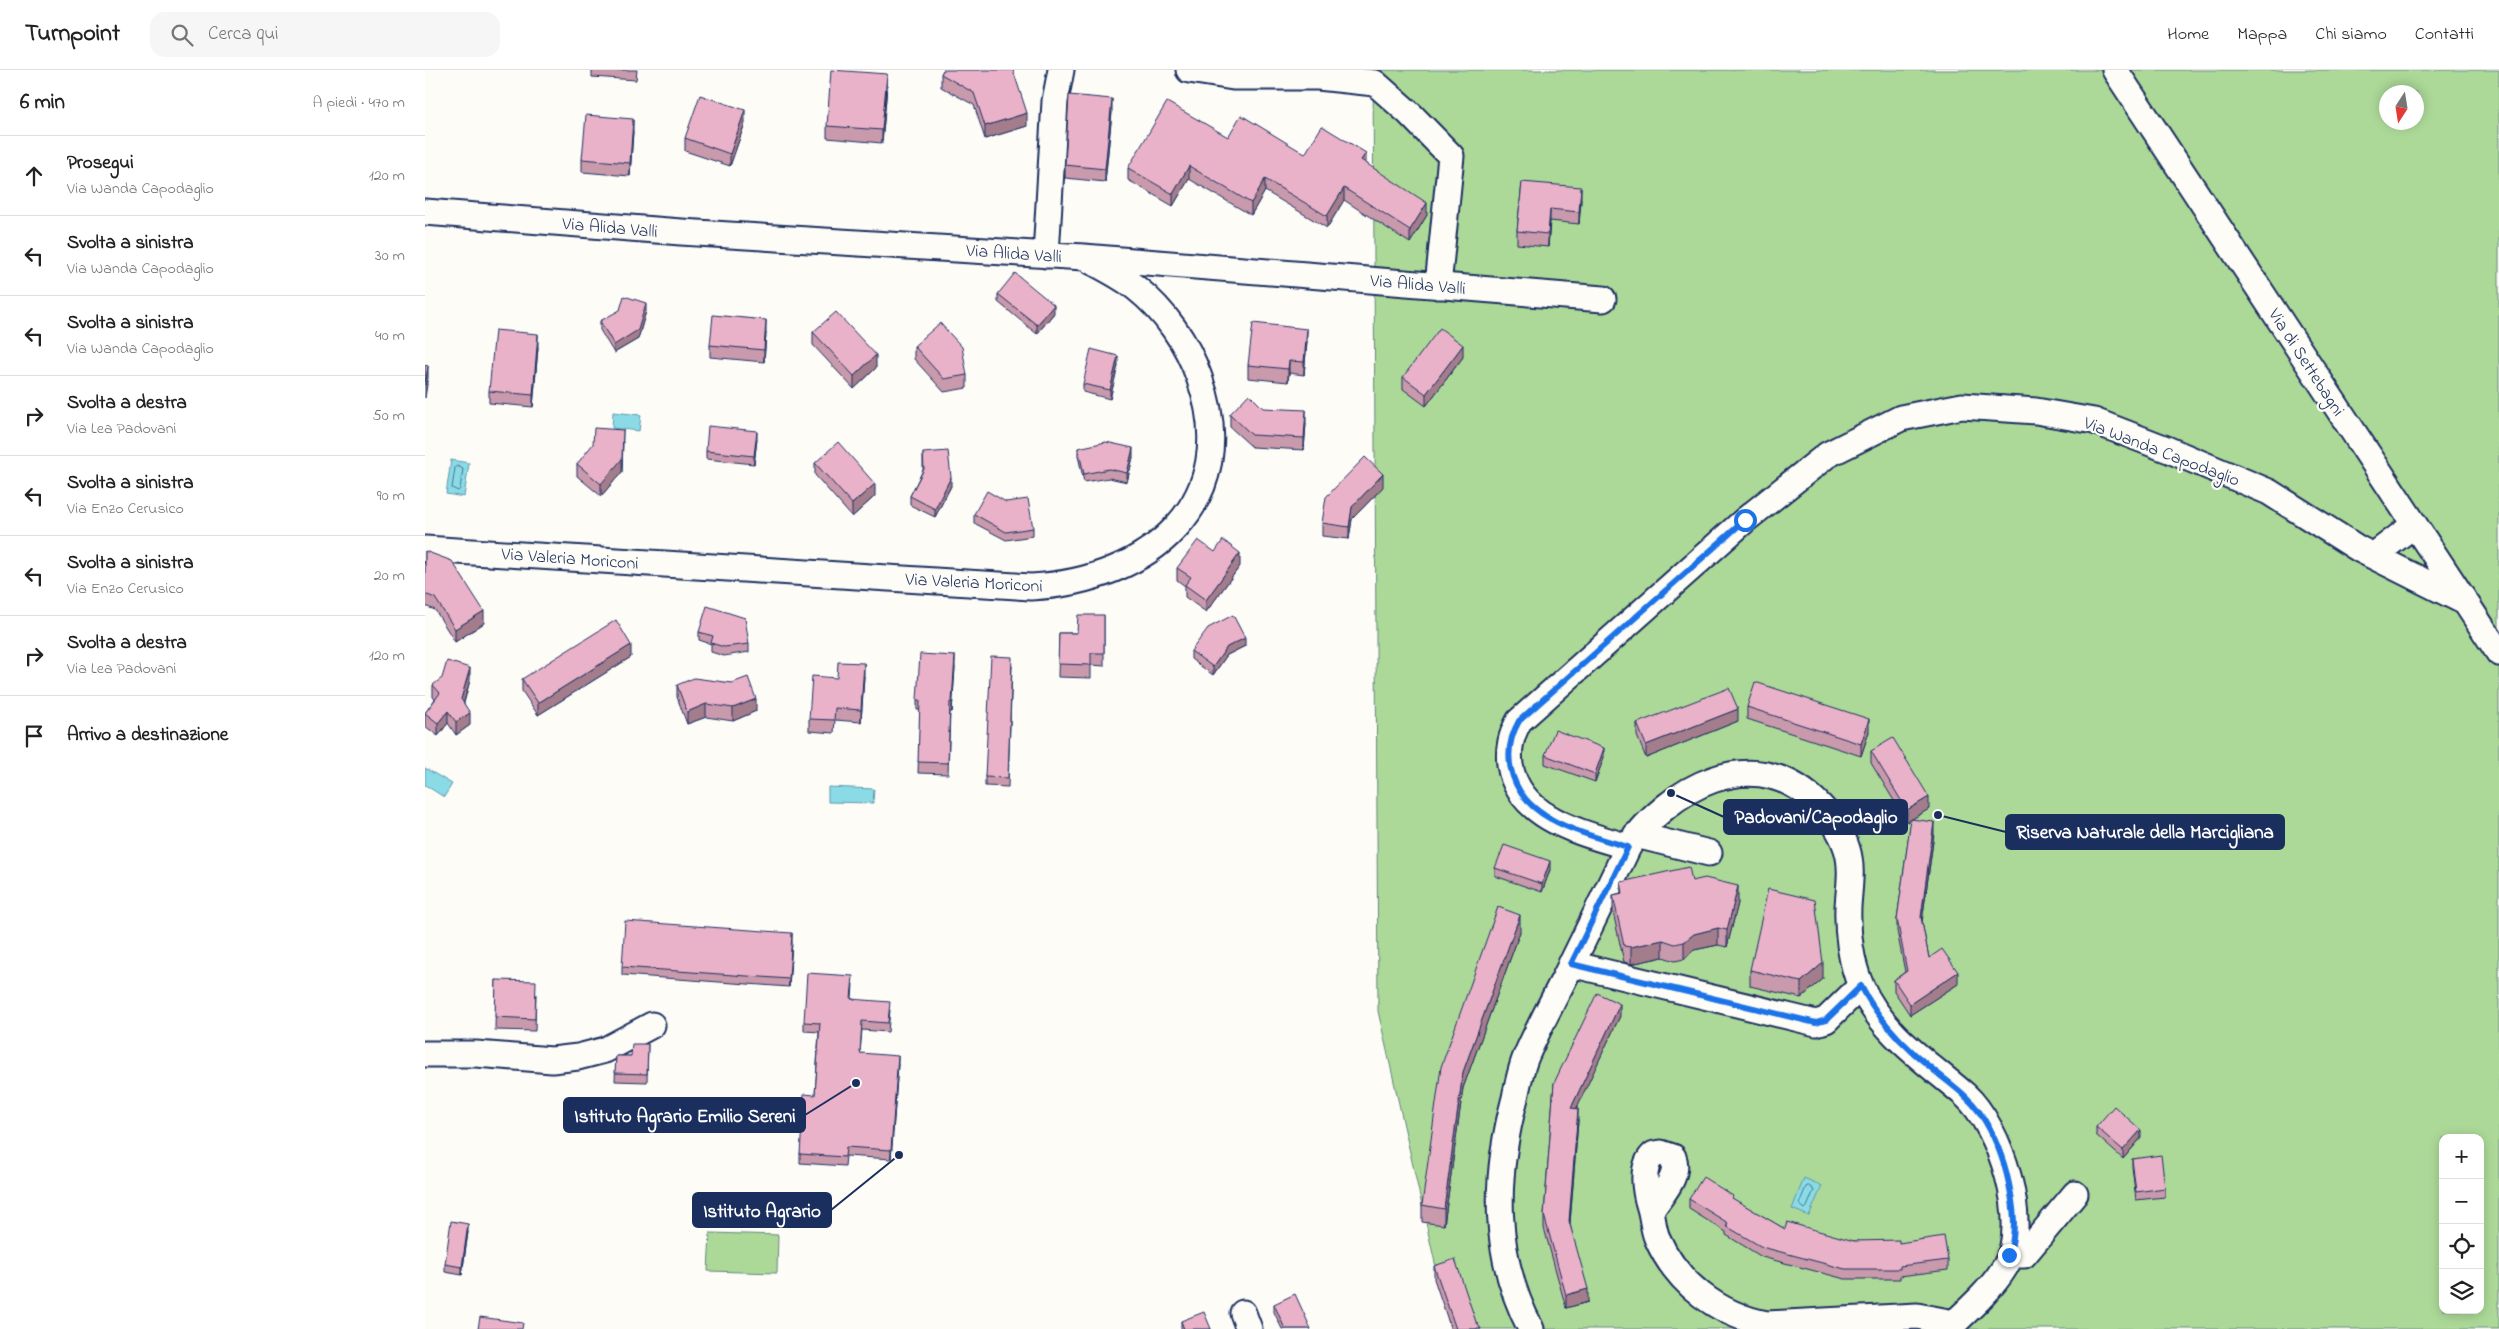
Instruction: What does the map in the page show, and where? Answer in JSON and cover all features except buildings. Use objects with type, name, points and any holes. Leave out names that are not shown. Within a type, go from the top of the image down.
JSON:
[{"type":"street","points":[[1046,255],[1055,101],[1061,70]]},
{"type":"street","points":[[1189,70],[1233,77],[1319,77],[1375,83],[1410,114],[1451,156],[1438,286]]},
{"type":"street","name":"Via di Settebagni","points":[[2115,70],[2499,653]]},
{"type":"street","name":"Via Alida Valli","points":[[425,212],[681,232],[1084,257],[1603,299]]},
{"type":"street","name":"Via Valeria Moriconi","points":[[425,549],[1031,587],[1074,582],[1124,565],[1144,555],[1167,535],[1186,515],[1200,494],[1206,477],[1210,452],[1208,406],[1194,364],[1171,325],[1136,288],[1084,257]]},
{"type":"street","name":"Via Wanda Capodaglio","points":[[1709,853],[1632,841],[1552,820],[1521,793],[1511,771],[1509,744],[1519,721],[1745,520],[1827,455],[1901,418],[1962,406],[2036,411],[2094,422],[2169,450],[2269,492],[2373,556],[2465,602]]},
{"type":"street","points":[[2373,556],[2414,525]]},
{"type":"street","points":[[1531,1329],[1517,1302],[1503,1252],[1500,1187],[1507,1126],[1526,1056],[1632,841],[1671,802],[1686,792],[1717,777],[1735,773],[1751,773],[1783,779],[1797,786],[1822,807],[1838,830],[1846,846],[1851,879],[1848,909],[1850,941],[1861,986],[1875,1012],[1894,1035],[1966,1096],[1990,1129],[2005,1167],[2013,1204],[2015,1238],[2006,1266],[1951,1326],[1917,1316],[1767,1324],[1744,1320],[1711,1303],[1675,1270],[1656,1236],[1651,1211]]},
{"type":"street","points":[[1571,964],[1816,1023],[1826,1020],[1861,986]]},
{"type":"street","points":[[428,1054],[476,1054],[552,1060],[577,1057],[605,1050],[652,1024]]},
{"type":"street","points":[[2009,1255],[2024,1255],[2075,1194]]},
{"type":"green space","points":[[1373,70],[2499,70],[2499,1329],[1450,1329],[1378,1011]]},
{"type":"green space","points":[[710,1233],[778,1235],[777,1273],[708,1271]]},
{"type":"water","points":[[613,412],[641,415],[639,431],[612,428]]},
{"type":"water","points":[[451,460],[469,463],[464,497],[446,494]]},
{"type":"water","points":[[425,768],[452,784],[444,797],[425,785]]},
{"type":"water","points":[[828,787],[874,789],[873,803],[828,802]]},
{"type":"water","points":[[1804,1178],[1822,1186],[1809,1216],[1792,1209]]},
{"type":"place","name":"Padovani/Capodaglio","points":[[1671,793]]},
{"type":"place","name":"Riserva Naturale della Marcigliana","points":[[1938,815]]},
{"type":"place","name":"Istituto Agrario Emilio Sereni","points":[[856,1083]]},
{"type":"place","name":"Istituto Agrario","points":[[899,1155]]},
{"type":"route","points":[[1745,520],[1519,721],[1513,732],[1509,744],[1511,771],[1521,793],[1528,801],[1543,815],[1552,820],[1628,847],[1571,964],[1816,1023],[1826,1020],[1861,986],[1875,1012],[1894,1035],[1927,1065],[1966,1096],[1990,1129],[2005,1167],[2013,1204],[2015,1238],[2009,1255]]}]
